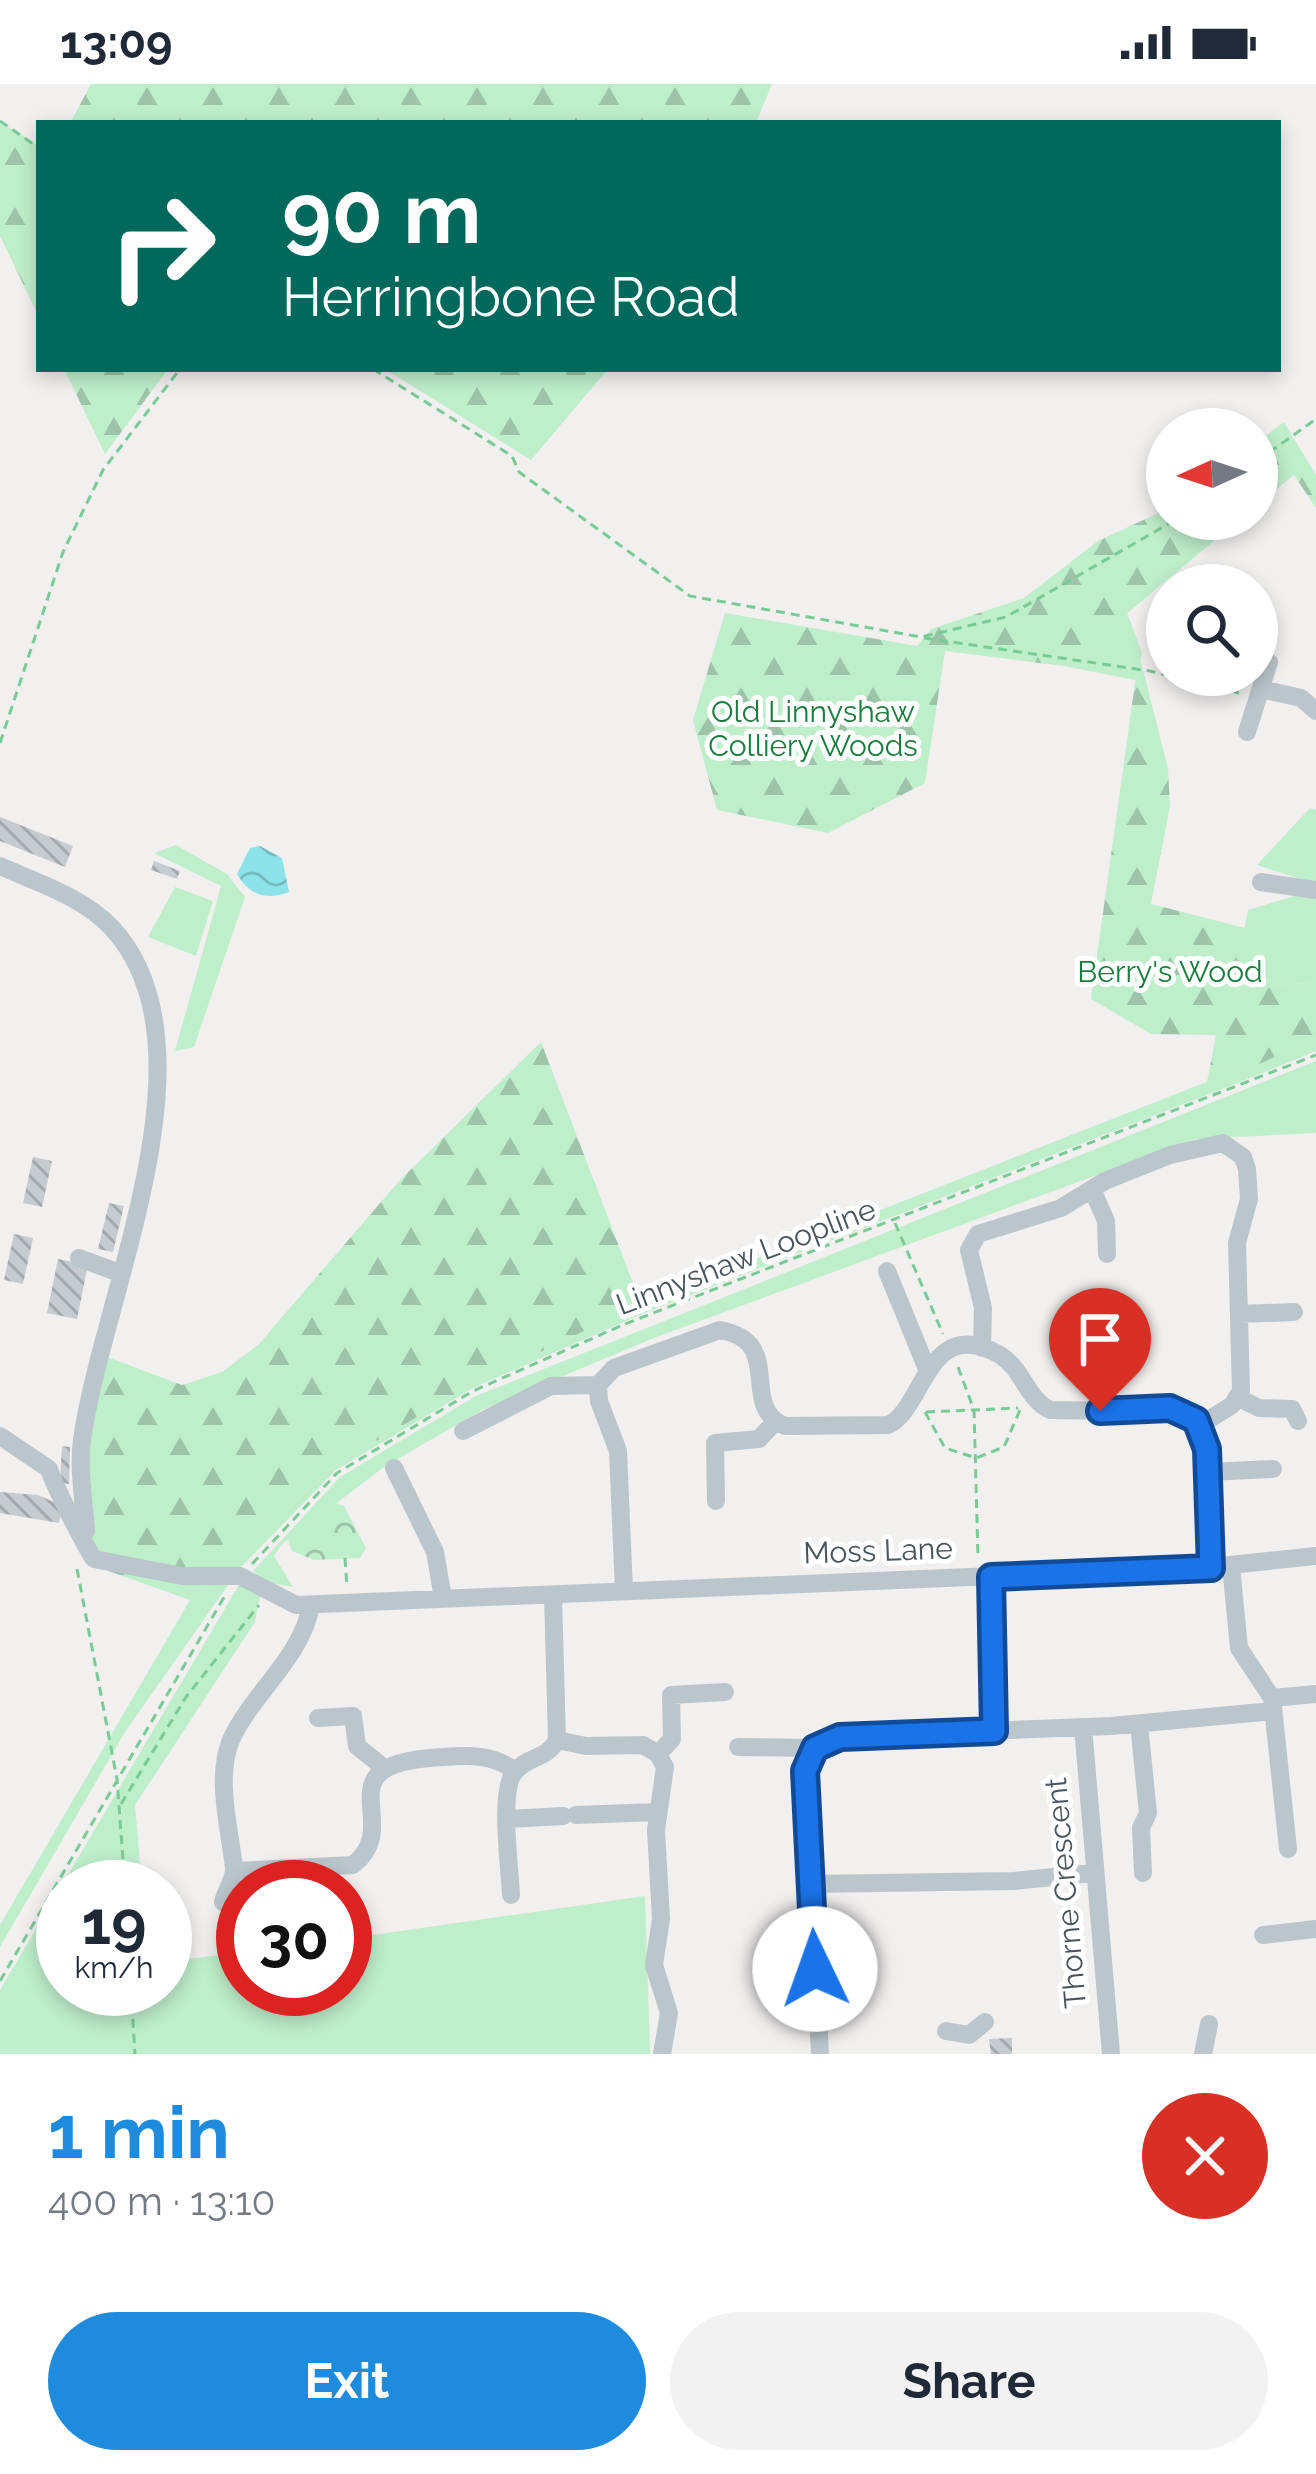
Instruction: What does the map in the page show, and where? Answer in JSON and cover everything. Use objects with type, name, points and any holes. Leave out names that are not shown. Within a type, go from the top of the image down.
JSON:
[{"type":"street","points":[[1278,695],[1301,698],[1316,712]]},
{"type":"street","points":[[1246,732],[1258,696]]},
{"type":"street","points":[[0,866],[79,902],[108,924],[142,972],[155,1009],[160,1084],[122,1274],[81,1442],[87,1542]]},
{"type":"street","points":[[1261,882],[1316,890]]},
{"type":"street","points":[[982,1348],[985,1321],[970,1262],[972,1241],[984,1230],[1061,1208],[1091,1190],[1198,1145],[1223,1143],[1234,1148],[1247,1169],[1249,1199],[1237,1244],[1243,1369],[1237,1397],[1199,1426]]},
{"type":"street","points":[[1091,1190],[1106,1221],[1107,1254]]},
{"type":"street","points":[[79,1258],[122,1274]]},
{"type":"street","points":[[463,1431],[550,1386],[598,1385],[614,1368],[704,1332],[728,1331],[746,1340],[758,1357],[763,1406],[775,1422],[796,1428],[887,1425],[901,1420],[918,1407],[927,1369],[887,1271]]},
{"type":"street","points":[[1240,1314],[1294,1312]]},
{"type":"street","points":[[927,1369],[950,1352],[982,1348],[1017,1369],[1037,1403],[1050,1410],[1170,1408],[1199,1426],[1239,1648],[1273,1705],[1272,1786],[1288,1849]]},
{"type":"street","points":[[598,1385],[599,1401],[618,1451],[623,1591]]},
{"type":"street","points":[[1237,1397],[1259,1408],[1292,1409],[1298,1421]]},
{"type":"street","points":[[716,1501],[715,1443],[759,1439],[775,1422]]},
{"type":"street","points":[[0,1436],[49,1469],[55,1492],[72,1510],[87,1542]]},
{"type":"street","points":[[394,1468],[435,1552],[442,1598]]},
{"type":"street","points":[[1208,1472],[1273,1469]]},
{"type":"street","name":"Moss Lane","points":[[87,1542],[89,1554],[111,1564],[182,1576],[240,1576],[274,1595],[311,1605],[1221,1567],[1316,1556]]},
{"type":"street","points":[[985,1578],[994,1731]]},
{"type":"street","points":[[504,1882],[508,1782],[515,1771],[548,1754],[557,1740],[553,1595]]},
{"type":"street","points":[[231,1860],[226,1762],[231,1740],[303,1632],[311,1605]]},
{"type":"street","points":[[658,1754],[672,1738],[671,1695],[724,1692]]},
{"type":"street","points":[[738,1747],[815,1748],[840,1737],[1139,1724],[1273,1705],[1316,1694]]},
{"type":"street","points":[[318,1718],[353,1716],[357,1746],[384,1768]]},
{"type":"street","points":[[1139,1724],[1148,1813],[1141,1828],[1143,1874]]},
{"type":"street","name":"Thorne Crescent","points":[[1083,1727],[1111,2054]]},
{"type":"street","points":[[557,1740],[586,1746],[634,1744],[658,1754],[666,1778],[658,1812],[661,1919],[654,1965],[669,2013],[662,2054]]},
{"type":"street","points":[[815,1748],[805,1771],[820,2054]]},
{"type":"street","points":[[358,1860],[371,1838],[370,1792],[384,1768],[402,1759],[472,1755],[515,1771]]},
{"type":"street","points":[[508,1819],[658,1812]]},
{"type":"street","points":[[810,1884],[1014,1881],[1093,1873]]},
{"type":"street","points":[[1263,1935],[1316,1929]]},
{"type":"street","points":[[1203,2054],[1209,2024]]},
{"type":"street","points":[[946,2031],[975,2037]]},
{"type":"path","points":[[0,121],[36,146]]},
{"type":"path","points":[[0,742],[63,552],[103,470],[178,372]]},
{"type":"path","points":[[378,372],[512,456],[519,472],[690,596],[1146,670]]},
{"type":"path","points":[[1278,446],[1316,419]]},
{"type":"path","points":[[921,637],[1006,617],[1146,537]]},
{"type":"path","name":"Linnyshaw Loopline","points":[[0,1981],[216,1606],[337,1473],[473,1391],[625,1324],[895,1223],[1316,1055]]},
{"type":"path","points":[[895,1223],[974,1410],[985,1578]]},
{"type":"path","points":[[918,1407],[974,1410],[1020,1408],[1014,1435],[1004,1447],[976,1457],[945,1448],[918,1407]]},
{"type":"path","points":[[345,1558],[347,1601]]},
{"type":"path","points":[[78,1570],[116,1779],[123,1860]]},
{"type":"path","points":[[120,1806],[186,1697],[262,1602],[274,1595]]},
{"type":"path","points":[[133,2016],[135,2054]]},
{"type":"green space","points":[[91,84],[772,84],[757,120],[72,120]]},
{"type":"green space","points":[[0,122],[36,144],[36,311],[0,236]]},
{"type":"green space","points":[[65,372],[166,372],[105,454]]},
{"type":"green space","points":[[390,372],[605,372],[531,460]]},
{"type":"green space","points":[[1284,422],[1316,475],[1316,508],[1294,475],[1278,488],[1278,426]]},
{"type":"green space","name":"Old Linnyshaw Colliery Woods","points":[[1146,519],[1146,540],[1215,540],[1186,564],[1146,564],[1146,598],[1064,666],[945,651],[925,783],[828,833],[717,810],[693,720],[725,613],[917,646],[931,629],[1024,598],[1098,541]]},
{"type":"green space","points":[[1127,613],[1142,653],[1135,680],[1064,666]]},
{"type":"green space","name":"Berry's Wood","points":[[1139,654],[1168,769],[1170,806],[1151,904],[1245,928],[1234,989],[1316,982],[1316,1039],[1206,1087],[1216,1035],[1151,1034],[1091,999]]},
{"type":"green space","points":[[1310,808],[1316,810],[1316,884],[1257,865]]},
{"type":"green space","points":[[176,845],[227,874],[245,897],[194,1047],[175,1051],[221,886],[154,853]]},
{"type":"green space","points":[[175,887],[213,901],[196,956],[148,937]]},
{"type":"green space","points":[[1301,894],[1316,896],[1316,982],[1233,989],[1248,910]]},
{"type":"green space","points":[[1316,1039],[1316,1051],[644,1313],[473,1388],[336,1470],[240,1568],[125,1732],[51,1860],[38,1860],[190,1600],[334,1466],[473,1384],[641,1304]]},
{"type":"green space","points":[[541,1042],[641,1304],[473,1384],[334,1466],[190,1600],[86,1563],[77,1441],[107,1357],[182,1385],[222,1372],[258,1345],[400,1180]]},
{"type":"green space","points":[[1316,1061],[1316,1133],[1195,1139],[654,1338],[482,1410],[384,1467],[281,1545],[274,1556],[293,1587],[270,1583],[253,1571],[340,1477],[476,1396]]},
{"type":"green space","points":[[334,1503],[344,1506],[366,1548],[360,1558],[314,1560],[292,1551],[288,1540]]},
{"type":"green space","points":[[240,1583],[260,1595],[255,1622],[135,1805],[140,1860],[77,1860]]},
{"type":"green space","points":[[36,1863],[36,1885],[0,1947],[0,1925]]},
{"type":"green space","points":[[645,1896],[650,2054],[0,2054],[0,1990],[36,1929],[36,2016],[192,2016],[192,1959],[216,1955],[216,2016],[372,2016],[372,1935]]},
{"type":"water","points":[[260,846],[282,858],[289,892],[259,894],[237,874],[250,848]]},
{"type":"building","points":[[0,817],[73,846],[65,867],[0,841]]},
{"type":"building","points":[[154,861],[180,871],[177,879],[151,870]]},
{"type":"building","points":[[33,1157],[52,1161],[42,1207],[23,1203]]},
{"type":"building","points":[[109,1203],[124,1206],[113,1252],[98,1249]]},
{"type":"building","points":[[14,1234],[33,1238],[23,1284],[4,1280]]},
{"type":"building","points":[[58,1259],[88,1265],[77,1319],[47,1313]]},
{"type":"building","points":[[62,1446],[70,1447],[69,1484],[60,1483]]},
{"type":"building","points":[[0,1492],[38,1495],[63,1506],[59,1523],[0,1513]]},
{"type":"building","points":[[1012,2038],[1012,2054],[991,2054],[989,2039]]},
{"type":"route","points":[[815,1969],[805,1771],[815,1748],[840,1737],[994,1731],[991,1577],[1211,1568],[1207,1449],[1196,1420],[1170,1408],[1100,1411]]}]
